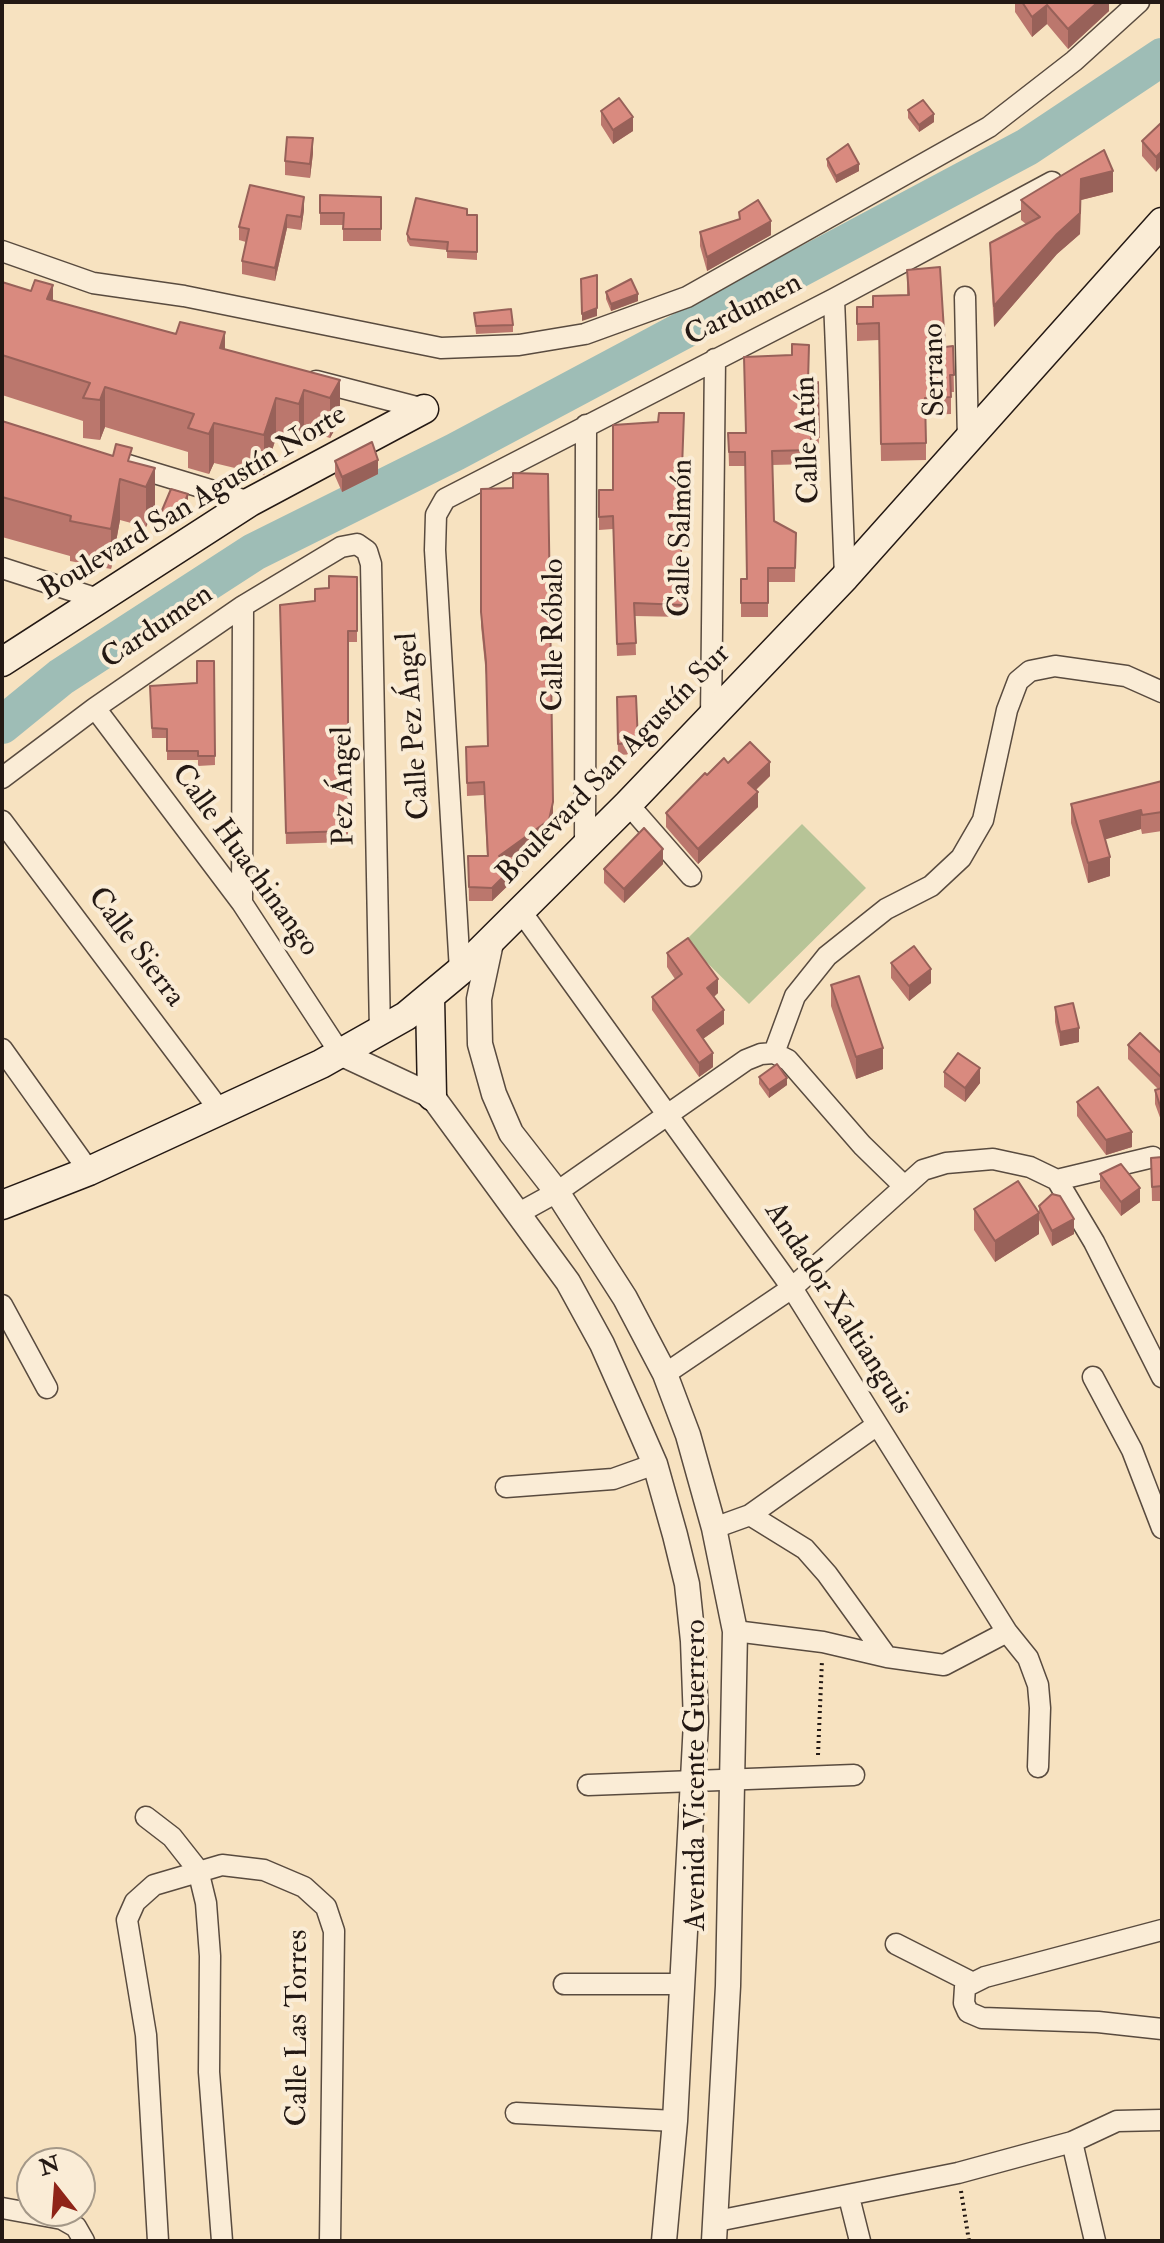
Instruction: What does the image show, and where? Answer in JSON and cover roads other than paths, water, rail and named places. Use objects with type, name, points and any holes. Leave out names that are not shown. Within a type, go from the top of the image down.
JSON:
[{"type":"main road","name":"Boulevard San Agustín Sur","points":[[2,1205],[89,1171],[221,1112],[380,1032],[430,997],[628,804],[845,577],[1162,222]]},
{"type":"main road","name":"Boulevard San Agustín Norte","points":[[2,662],[250,502],[424,409]]},
{"type":"main road","points":[[430,997],[432,1096]]},
{"type":"street","points":[[2,251],[93,283],[184,296],[441,348],[519,345],[585,334],[687,297],[989,127],[1074,61],[1139,2]]},
{"type":"street","name":"Cardumen","points":[[460,488],[834,299],[1052,182]]},
{"type":"street","name":"Serrano","points":[[965,297],[968,441]]},
{"type":"street","name":"Calle Atún","points":[[834,299],[845,577]]},
{"type":"street","name":"Calle Salmón","points":[[711,717],[715,359]]},
{"type":"street","points":[[293,375],[424,409]]},
{"type":"street","name":"Calle Róbalo","points":[[585,846],[586,425]]},
{"type":"street","points":[[104,458],[250,502]]},
{"type":"street","name":"Calle Pez Ángel","points":[[460,488],[445,499],[436,515],[435,550],[460,971]]},
{"type":"street","name":"Cardumen","points":[[2,778],[95,708],[243,606],[341,547],[357,544]]},
{"type":"street","name":"Pez Ángel","points":[[357,544],[367,551],[371,564],[380,1032]]},
{"type":"street","points":[[2,568],[98,599]]},
{"type":"street","points":[[242,903],[243,606]]},
{"type":"street","points":[[774,1053],[795,996],[827,956],[886,909],[931,886],[961,858],[983,820],[1007,710],[1018,681],[1030,671],[1055,666],[1126,676],[1162,692]]},
{"type":"street","name":"Calle Huachinango","points":[[95,708],[242,903],[340,1053]]},
{"type":"street","points":[[628,804],[691,876]]},
{"type":"street","name":"Calle Sierra","points":[[2,821],[221,1112]]},
{"type":"street","name":"Andador Xaltianguis","points":[[520,910],[792,1288],[1007,1632],[1028,1658],[1038,1685],[1038,1767]]},
{"type":"street","name":"Avenida Vicente Guerrero","points":[[492,938],[479,999],[480,1044],[494,1094],[511,1133],[557,1192],[625,1298],[665,1374],[688,1435],[714,1528],[735,1631],[734,1777],[716,2231]]},
{"type":"street","points":[[2,1049],[89,1171]]},
{"type":"street","name":"Avenida Vicente Guerrero","points":[[340,1053],[432,1096],[568,1282],[602,1344],[655,1464],[687,1584],[695,1680],[694,1783],[683,1984],[664,2241]]},
{"type":"street","points":[[519,1213],[557,1192],[746,1060],[774,1053],[788,1060],[862,1145],[903,1185]]},
{"type":"street","points":[[1057,1180],[1153,1157]]},
{"type":"street","points":[[665,1374],[792,1288],[923,1170],[946,1163],[993,1159],[1030,1167],[1057,1180],[1094,1242],[1162,1377]]},
{"type":"street","points":[[2,1305],[47,1388]]},
{"type":"street","points":[[1093,1377],[1132,1450],[1162,1528]]},
{"type":"street","points":[[714,1528],[750,1515],[877,1425]]},
{"type":"street","points":[[506,1487],[613,1479],[655,1464]]},
{"type":"street","points":[[750,1515],[805,1549],[827,1574],[887,1657]]},
{"type":"street","points":[[735,1631],[823,1642],[887,1657],[944,1665],[1007,1632]]},
{"type":"street","points":[[588,1785],[694,1783],[734,1777],[854,1775]]},
{"type":"street","points":[[146,1817],[172,1837],[198,1870],[206,1903],[210,1956],[209,2072],[222,2241]]},
{"type":"street","name":"Calle Las Torres","points":[[158,2241],[144,2011],[127,1920],[135,1902],[154,1885],[222,1865],[264,1870],[304,1887],[326,1907],[334,1931],[330,2241]]},
{"type":"street","points":[[1162,1930],[971,1982],[965,1987],[964,2003],[968,2012],[982,2018],[1162,2029]]},
{"type":"street","points":[[896,1944],[971,1982]]},
{"type":"street","points":[[564,1984],[683,1984]]},
{"type":"street","points":[[516,2113],[675,2121]]},
{"type":"street","points":[[716,2231],[958,2173],[1072,2142],[1117,2121],[1162,2120]]},
{"type":"street","points":[[1072,2142],[1095,2241]]},
{"type":"street","points":[[849,2197],[860,2241]]},
{"type":"street","points":[[2,2208],[62,2219],[76,2227],[84,2241]]},
{"type":"waterway","points":[[2,725],[61,677],[254,552],[455,452],[1027,147],[1162,57]]}]
